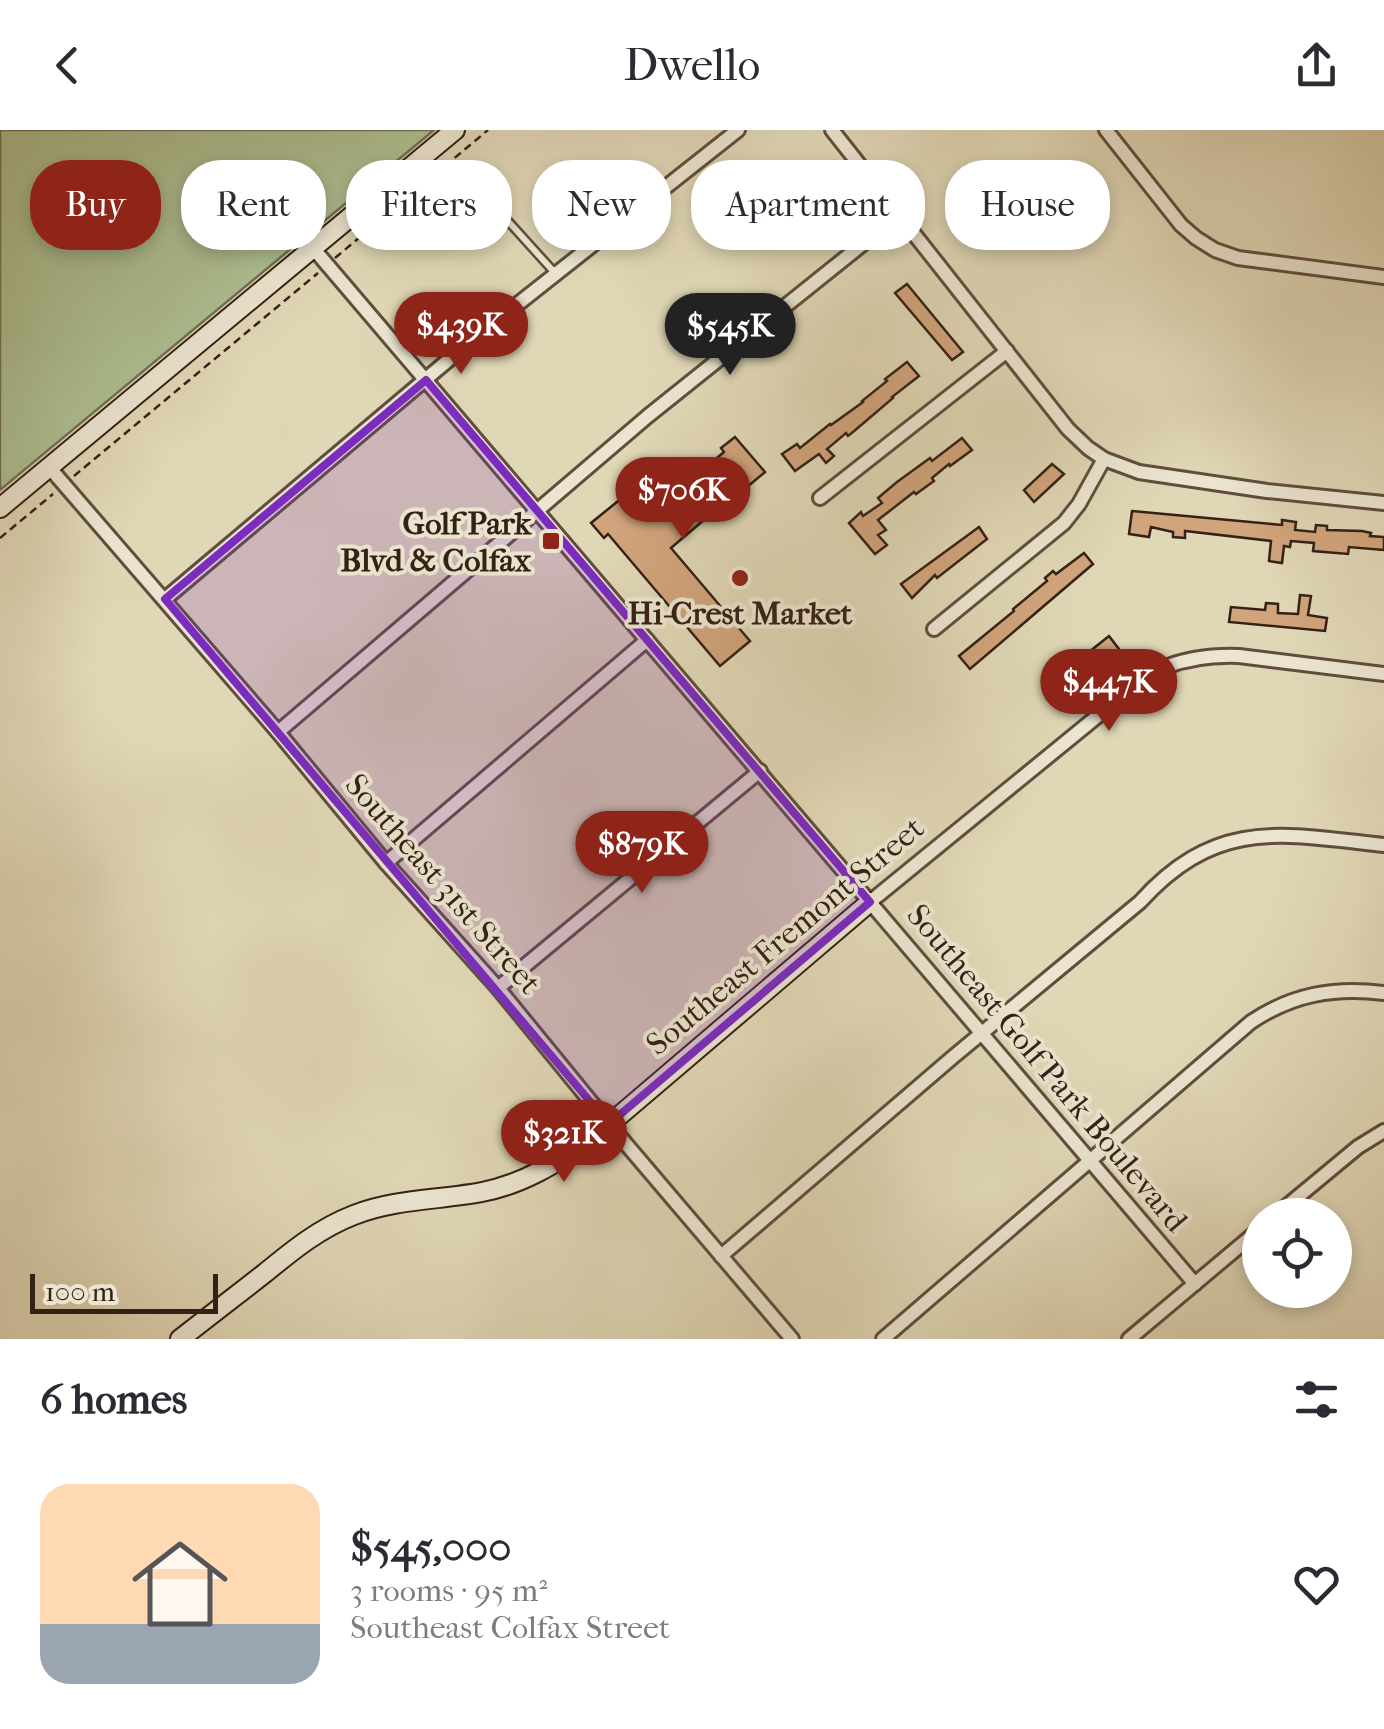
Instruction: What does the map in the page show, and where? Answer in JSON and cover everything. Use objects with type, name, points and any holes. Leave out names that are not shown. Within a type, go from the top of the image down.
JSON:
[{"type":"street","points":[[326,238],[455,130]]},
{"type":"street","points":[[164,599],[426,380],[738,130]]},
{"type":"street","points":[[832,130],[855,160]]},
{"type":"street","points":[[1106,130],[1181,225],[1214,250],[1250,261],[1384,278]]},
{"type":"street","points":[[925,248],[1068,429],[1104,459],[1139,472],[1266,492],[1384,504]]},
{"type":"street","points":[[0,508],[312,250]]},
{"type":"street","name":"Southeast Golf Park Boulevard","points":[[316,250],[1195,1284]]},
{"type":"street","points":[[278,732],[648,416],[856,250]]},
{"type":"street","points":[[820,498],[1007,351]]},
{"type":"street","points":[[934,629],[1064,523],[1104,459]]},
{"type":"street","name":"Southeast 31st Street","points":[[49,467],[278,732],[386,864],[498,988],[792,1339]]},
{"type":"street","points":[[386,864],[648,640]]},
{"type":"street","name":"Southeast Fremont Street","points":[[180,1339],[316,1232],[371,1210],[510,1185],[572,1153],[1148,674],[1170,664],[1216,655],[1384,674]]},
{"type":"street","points":[[498,988],[760,771]]},
{"type":"street","points":[[721,1256],[1140,902],[1168,874],[1203,852],[1268,835],[1384,846]]},
{"type":"street","points":[[882,1339],[1250,1022],[1268,1010],[1307,995],[1332,990],[1384,993]]},
{"type":"street","points":[[1296,1198],[1358,1147],[1383,1133]]},
{"type":"street","points":[[1129,1339],[1242,1244]]},
{"type":"lane","points":[[512,224],[556,274]]},
{"type":"path","points":[[0,538],[488,130]]},
{"type":"highlighted area","points":[[426,380],[870,902],[609,1124],[165,599]]},
{"type":"green space","points":[[0,130],[434,130],[398,160],[346,160],[346,203],[326,220],[326,160],[181,160],[181,250],[289,250],[0,490]]},
{"type":"building","points":[[907,284],[963,352],[952,360],[895,293]]},
{"type":"building","points":[[907,362],[919,376],[827,449],[834,456],[826,463],[819,454],[795,471],[782,454],[797,444],[800,448],[863,402]]},
{"type":"building","points":[[735,437],[765,472],[671,548],[750,641],[720,666],[608,534],[604,538],[591,523],[639,484],[647,494],[665,479],[676,492],[724,452],[721,448]]},
{"type":"building","points":[[962,438],[972,450],[878,520],[886,530],[878,535],[887,545],[875,554],[849,523],[861,512],[863,516],[882,503],[878,498],[897,482]]},
{"type":"building","points":[[1052,464],[1064,474],[1034,502],[1024,490]]},
{"type":"building","points":[[1132,511],[1282,525],[1282,520],[1296,522],[1295,530],[1315,532],[1316,525],[1327,526],[1327,530],[1362,531],[1384,537],[1384,550],[1349,547],[1348,554],[1313,551],[1314,543],[1291,541],[1290,547],[1284,546],[1282,563],[1269,561],[1271,541],[1185,531],[1185,538],[1173,537],[1173,532],[1151,527],[1149,537],[1129,534]]},
{"type":"building","points":[[979,527],[987,539],[937,578],[935,575],[912,598],[901,584]]},
{"type":"building","points":[[1084,553],[1093,564],[970,669],[959,656],[1014,611],[1053,571],[1056,574]]},
{"type":"building","points":[[1300,595],[1311,596],[1308,615],[1327,618],[1325,631],[1229,622],[1231,607],[1265,610],[1266,603],[1278,604],[1278,613],[1298,614]]},
{"type":"building","points":[[1109,636],[1122,653],[1102,668],[1089,652]]},
{"type":"place","name":"Golf Park Blvd & Colfax","points":[[551,541]]},
{"type":"place","name":"Hi-Crest Market","points":[[740,578]]}]
